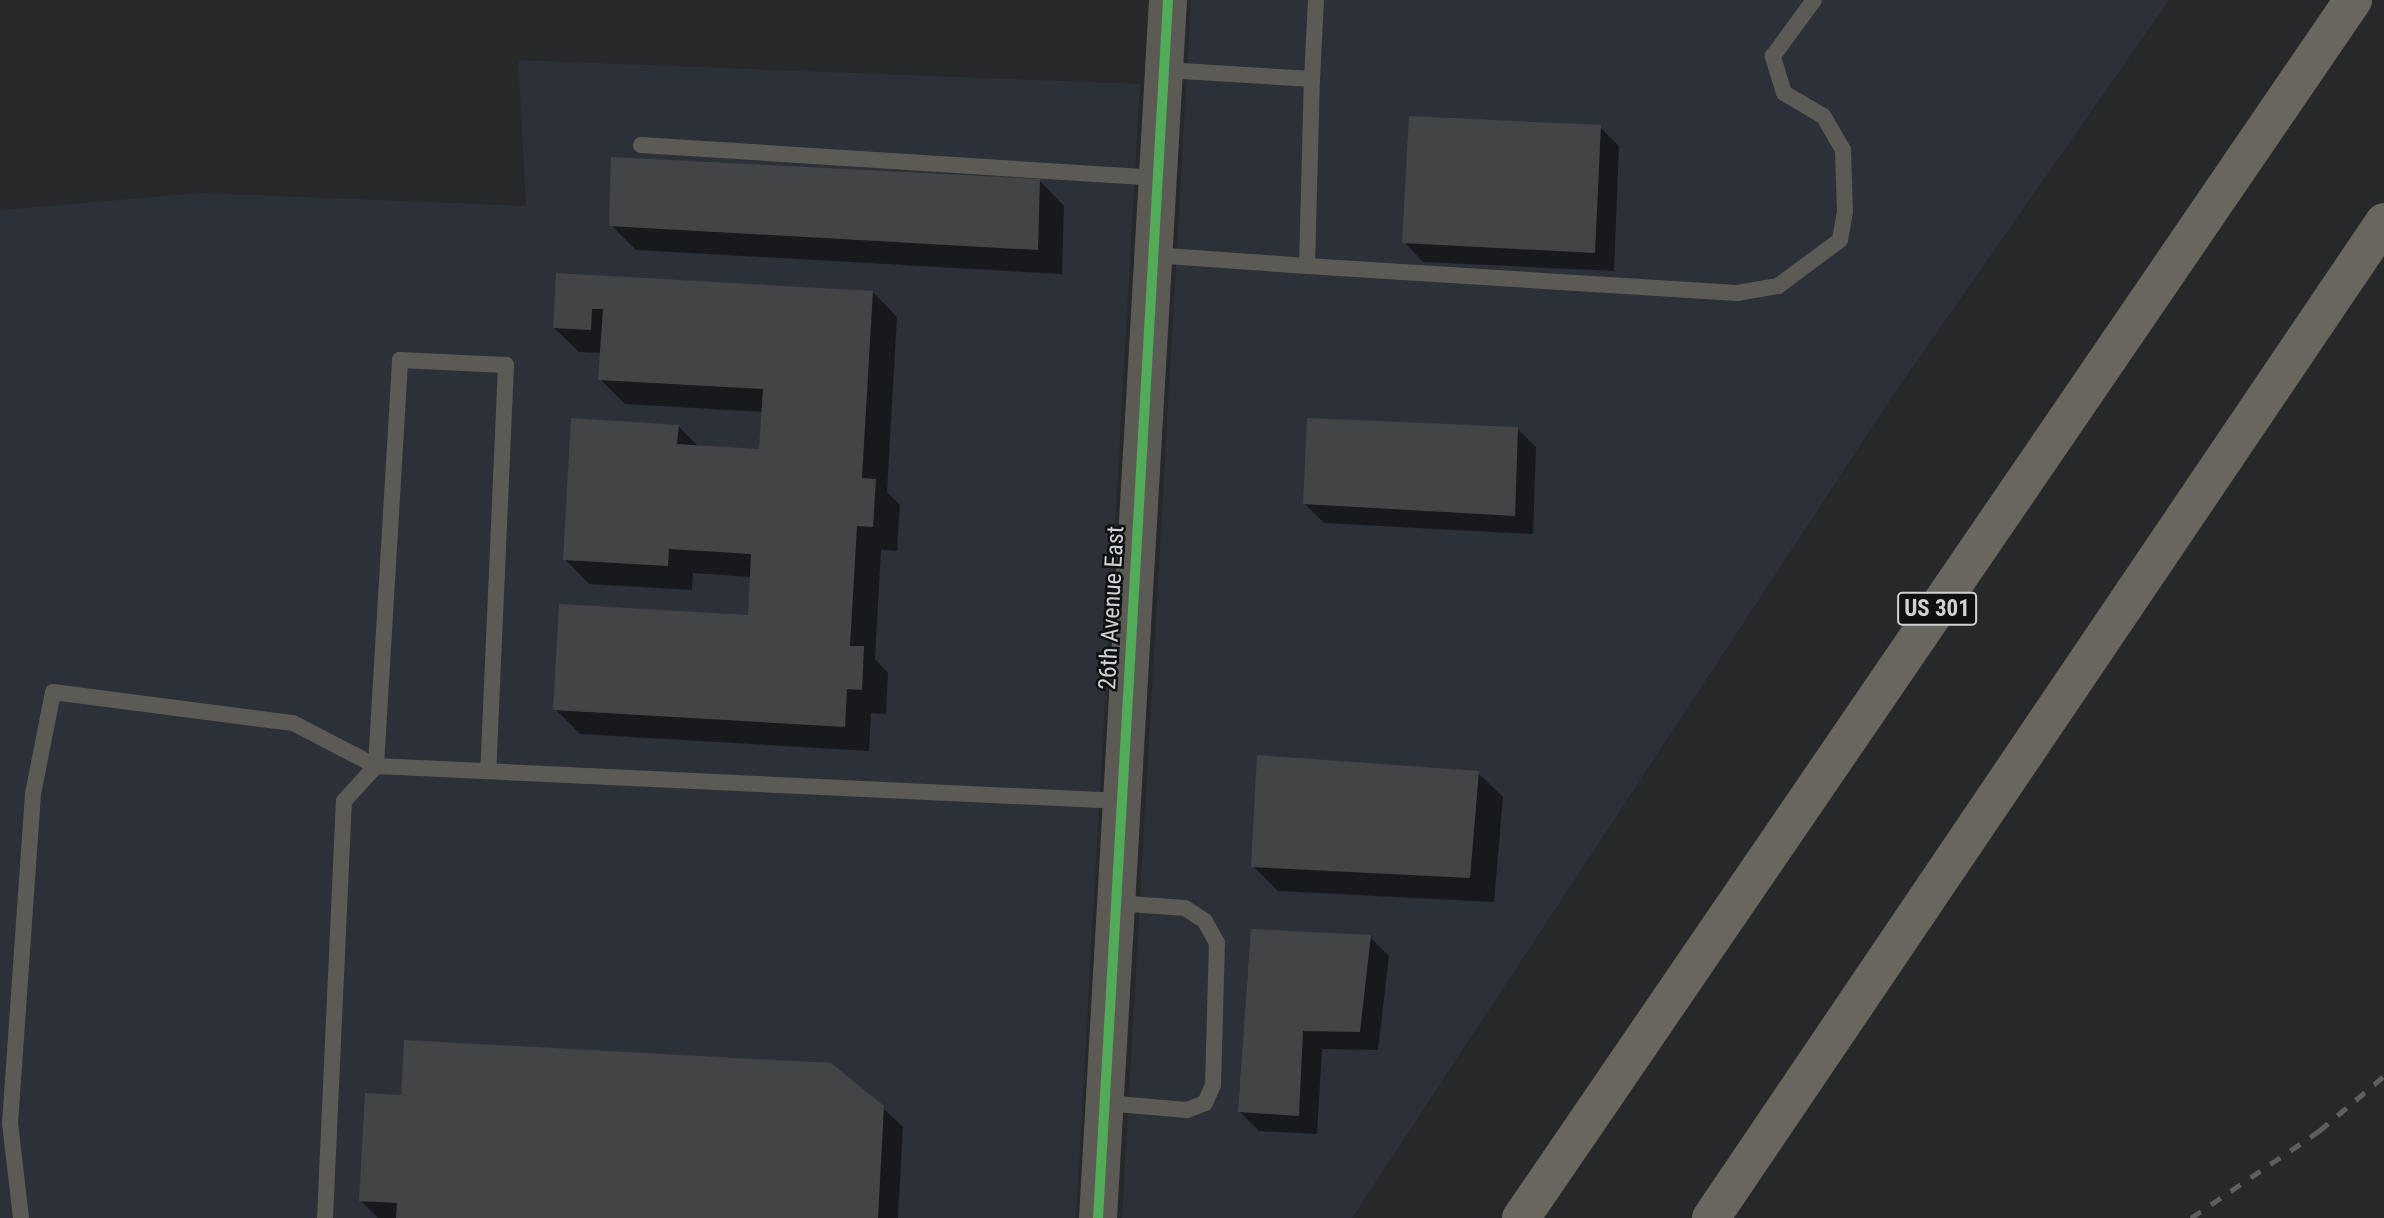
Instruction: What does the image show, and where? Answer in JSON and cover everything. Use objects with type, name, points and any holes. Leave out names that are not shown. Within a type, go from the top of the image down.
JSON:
[{"type":"main road","name":"US 301","points":[[1521,1218],[2353,0]]},
{"type":"main road","points":[[1711,1218],[2384,222]]},
{"type":"street","name":"26th Avenue East","points":[[1098,1218],[1168,0]]},
{"type":"lane","points":[[1307,266],[1316,0]]},
{"type":"lane","points":[[1153,255],[1737,293],[1778,286],[1840,240],[1845,211],[1843,150],[1823,116],[1784,93],[1773,56],[1814,0]]},
{"type":"lane","points":[[1164,70],[1312,79]]},
{"type":"lane","points":[[642,145],[1158,178]]},
{"type":"lane","points":[[325,1218],[344,801],[376,766],[400,360],[506,365],[488,770]]},
{"type":"lane","points":[[20,1218],[10,1123],[33,793],[53,692],[293,723],[376,766],[1122,801]]},
{"type":"lane","points":[[1105,1102],[1187,1110],[1205,1103],[1213,1085],[1217,943],[1205,921],[1185,908],[1116,903]]},
{"type":"shaded area","points":[[1191,0],[2169,0],[1896,391],[1352,1218],[1122,1218]]},
{"type":"shaded area","points":[[518,60],[1140,84],[1076,1218],[0,1218],[0,210],[201,193],[526,206]]},
{"type":"building","points":[[1409,116],[1601,125],[1595,253],[1402,243]]},
{"type":"building","points":[[611,157],[1040,179],[1038,250],[609,226]]},
{"type":"building","points":[[556,273],[873,291],[862,478],[876,479],[873,527],[857,526],[850,646],[864,646],[862,690],[847,689],[845,727],[553,710],[559,604],[748,615],[751,554],[669,549],[668,566],[563,560],[571,418],[679,425],[677,444],[759,449],[763,389],[598,380],[603,309],[592,309],[591,330],[553,328]]},
{"type":"building","points":[[1307,418],[1518,427],[1515,516],[1303,504]]},
{"type":"building","points":[[1257,755],[1479,771],[1470,878],[1251,867]]},
{"type":"building","points":[[1251,929],[1371,935],[1360,1032],[1303,1031],[1299,1116],[1238,1112]]},
{"type":"building","points":[[404,1040],[831,1063],[884,1106],[878,1218],[396,1218],[397,1203],[359,1201],[365,1093],[401,1095]]},
{"type":"railway","points":[[2191,1218],[2319,1131],[2384,1076]]},
{"type":"cycle path","points":[[1098,1218],[1168,0]]}]
